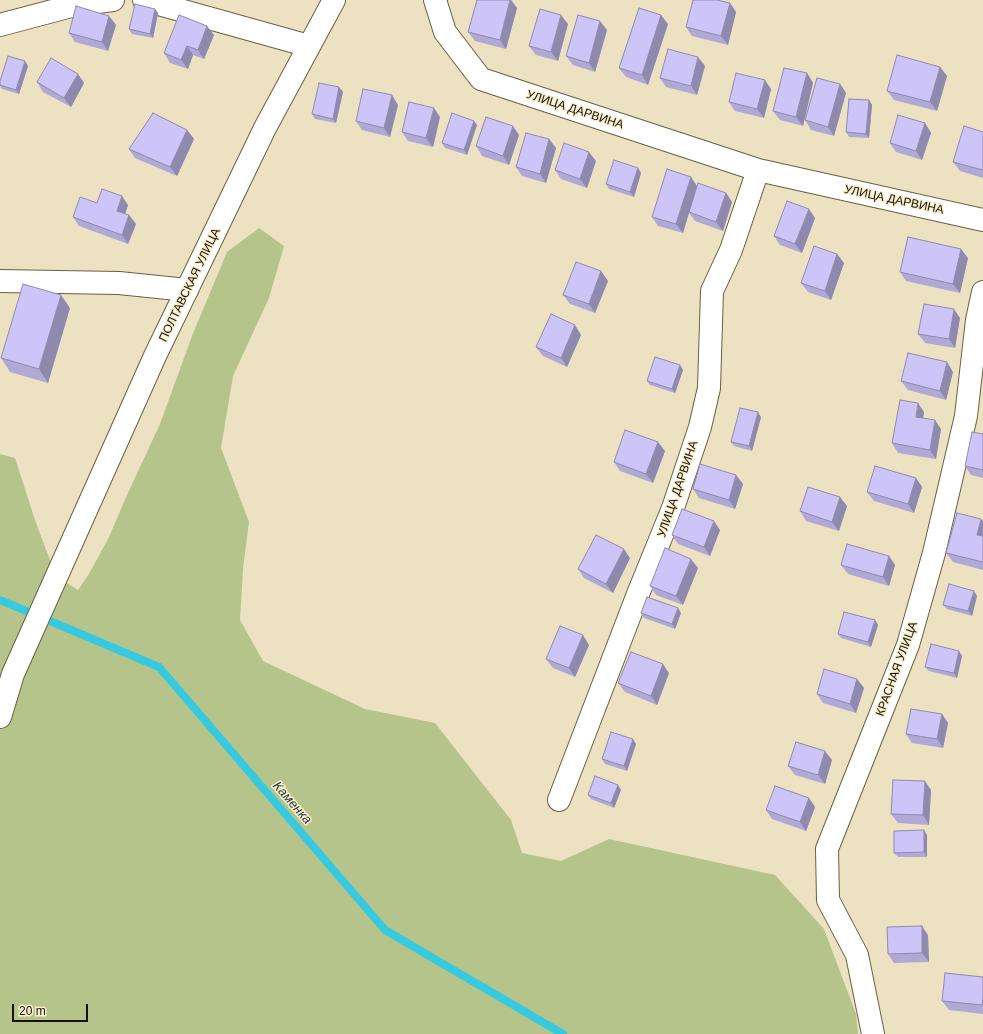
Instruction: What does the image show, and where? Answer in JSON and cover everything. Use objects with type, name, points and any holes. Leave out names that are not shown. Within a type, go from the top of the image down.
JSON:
[{"type":"street","points":[[0,25],[75,5],[113,0]]},
{"type":"street","points":[[144,0],[309,46]]},
{"type":"street","name":"ПОЛТАВСКАЯ УЛИЦА","points":[[0,717],[13,674],[156,356],[265,128],[334,0]]},
{"type":"street","name":"УЛИЦА ДАРВИНА","points":[[435,0],[445,32],[481,79],[758,170],[983,220]]},
{"type":"street","name":"УЛИЦА ДАРВИНА","points":[[559,800],[638,594],[673,508],[700,427],[709,388],[712,291],[731,250],[758,170]]},
{"type":"street","points":[[0,281],[120,283],[188,290]]},
{"type":"street","name":"КРАСНАЯ УЛИЦА","points":[[873,1034],[856,954],[828,900],[827,849],[911,638],[934,553],[966,416],[977,320],[983,292]]},
{"type":"green space","points":[[259,228],[284,246],[269,298],[233,376],[221,448],[249,522],[243,569],[240,620],[263,661],[365,709],[435,723],[511,820],[522,853],[561,861],[609,839],[775,875],[824,929],[856,1014],[858,1034],[0,1034],[0,454],[15,458],[36,523],[56,576],[78,590],[89,574],[109,537],[160,424],[192,336],[227,252]]},
{"type":"building","points":[[477,0],[510,0],[500,40],[468,32]]},
{"type":"building","points":[[693,0],[717,0],[730,3],[721,36],[686,27]]},
{"type":"building","points":[[135,4],[155,9],[150,34],[129,29]]},
{"type":"building","points":[[76,6],[109,16],[102,42],[69,33]]},
{"type":"building","points":[[639,8],[661,15],[642,75],[619,68]]},
{"type":"building","points":[[540,9],[561,15],[551,52],[529,46]]},
{"type":"building","points":[[179,15],[207,26],[198,50],[187,46],[181,60],[164,53]]},
{"type":"building","points":[[578,15],[600,21],[589,63],[566,56]]},
{"type":"building","points":[[668,49],[698,57],[691,86],[660,78]]},
{"type":"building","points":[[897,55],[940,67],[930,102],[887,91]]},
{"type":"building","points":[[8,56],[25,61],[16,90],[0,85]]},
{"type":"building","points":[[51,58],[78,74],[64,98],[37,82]]},
{"type":"building","points":[[784,68],[807,73],[796,117],[773,111]]},
{"type":"building","points":[[736,73],[765,80],[757,109],[729,102]]},
{"type":"building","points":[[817,78],[840,84],[828,127],[805,120]]},
{"type":"building","points":[[319,83],[339,87],[333,119],[312,114]]},
{"type":"building","points":[[363,89],[392,95],[384,128],[356,121]]},
{"type":"building","points":[[849,99],[869,100],[866,134],[846,132]]},
{"type":"building","points":[[409,102],[434,108],[426,138],[402,132]]},
{"type":"building","points":[[153,113],[187,130],[170,167],[129,149]]},
{"type":"building","points":[[452,113],[474,121],[464,150],[442,143]]},
{"type":"building","points":[[898,115],[925,123],[916,151],[890,143]]},
{"type":"building","points":[[486,117],[513,126],[503,156],[476,146]]},
{"type":"building","points":[[964,126],[983,132],[983,170],[953,162]]},
{"type":"building","points":[[526,133],[549,139],[540,174],[516,167]]},
{"type":"building","points":[[564,143],[589,152],[580,179],[555,170]]},
{"type":"building","points":[[614,160],[638,168],[630,192],[606,184]]},
{"type":"building","points":[[667,169],[691,177],[676,224],[652,217]]},
{"type":"building","points":[[698,183],[726,193],[716,222],[689,212]]},
{"type":"building","points":[[102,189],[122,196],[117,211],[129,215],[122,235],[73,217],[80,197],[97,203]]},
{"type":"building","points":[[787,201],[809,209],[795,244],[774,236]]},
{"type":"building","points":[[908,237],[961,249],[953,284],[900,272]]},
{"type":"building","points":[[814,246],[837,254],[825,291],[801,283]]},
{"type":"building","points":[[576,262],[601,271],[589,304],[563,295]]},
{"type":"building","points":[[23,284],[61,295],[39,369],[1,358]]},
{"type":"building","points":[[924,304],[954,309],[949,339],[918,334]]},
{"type":"building","points":[[551,314],[575,325],[561,358],[536,347]]},
{"type":"building","points":[[908,353],[947,362],[940,391],[901,381]]},
{"type":"building","points":[[655,357],[680,365],[672,389],[647,381]]},
{"type":"building","points":[[900,400],[918,403],[916,417],[935,420],[930,450],[892,443]]},
{"type":"building","points":[[740,408],[758,412],[749,446],[731,442]]},
{"type":"building","points":[[625,430],[658,442],[646,474],[614,462]]},
{"type":"building","points":[[972,432],[983,434],[983,470],[965,466]]},
{"type":"building","points":[[700,464],[736,475],[729,500],[693,489]]},
{"type":"building","points":[[875,466],[916,478],[908,504],[867,492]]},
{"type":"building","points":[[808,487],[840,497],[832,522],[800,511]]},
{"type":"building","points":[[682,509],[714,521],[704,547],[672,535]]},
{"type":"building","points":[[957,513],[981,519],[977,535],[983,536],[983,562],[946,553]]},
{"type":"building","points":[[596,535],[624,549],[606,584],[578,569]]},
{"type":"building","points":[[847,544],[889,556],[883,577],[841,565]]},
{"type":"building","points":[[665,548],[691,559],[676,596],[650,586]]},
{"type":"building","points":[[949,584],[974,591],[968,611],[943,605]]},
{"type":"building","points":[[647,597],[678,608],[672,624],[641,613]]},
{"type":"building","points":[[844,612],[875,620],[868,642],[838,634]]},
{"type":"building","points":[[560,626],[583,635],[569,668],[546,659]]},
{"type":"building","points":[[931,644],[959,651],[954,673],[925,667]]},
{"type":"building","points":[[631,652],[663,664],[651,696],[618,683]]},
{"type":"building","points":[[824,669],[857,679],[850,704],[817,694]]},
{"type":"building","points":[[911,709],[942,714],[937,739],[906,734]]},
{"type":"building","points":[[611,732],[633,739],[624,766],[602,759]]},
{"type":"building","points":[[796,742],[825,751],[818,775],[788,766]]},
{"type":"building","points":[[595,776],[618,785],[611,803],[588,795]]},
{"type":"building","points":[[893,780],[925,781],[923,815],[891,814]]},
{"type":"building","points":[[775,786],[809,798],[800,822],[766,810]]},
{"type":"building","points":[[924,830],[924,852],[894,853],[894,831]]},
{"type":"building","points":[[922,926],[922,953],[888,954],[887,927]]},
{"type":"building","points":[[945,973],[983,977],[982,1005],[942,1001]]},
{"type":"waterway","name":"Каменка","points":[[0,600],[159,667],[385,930],[563,1034]]}]
